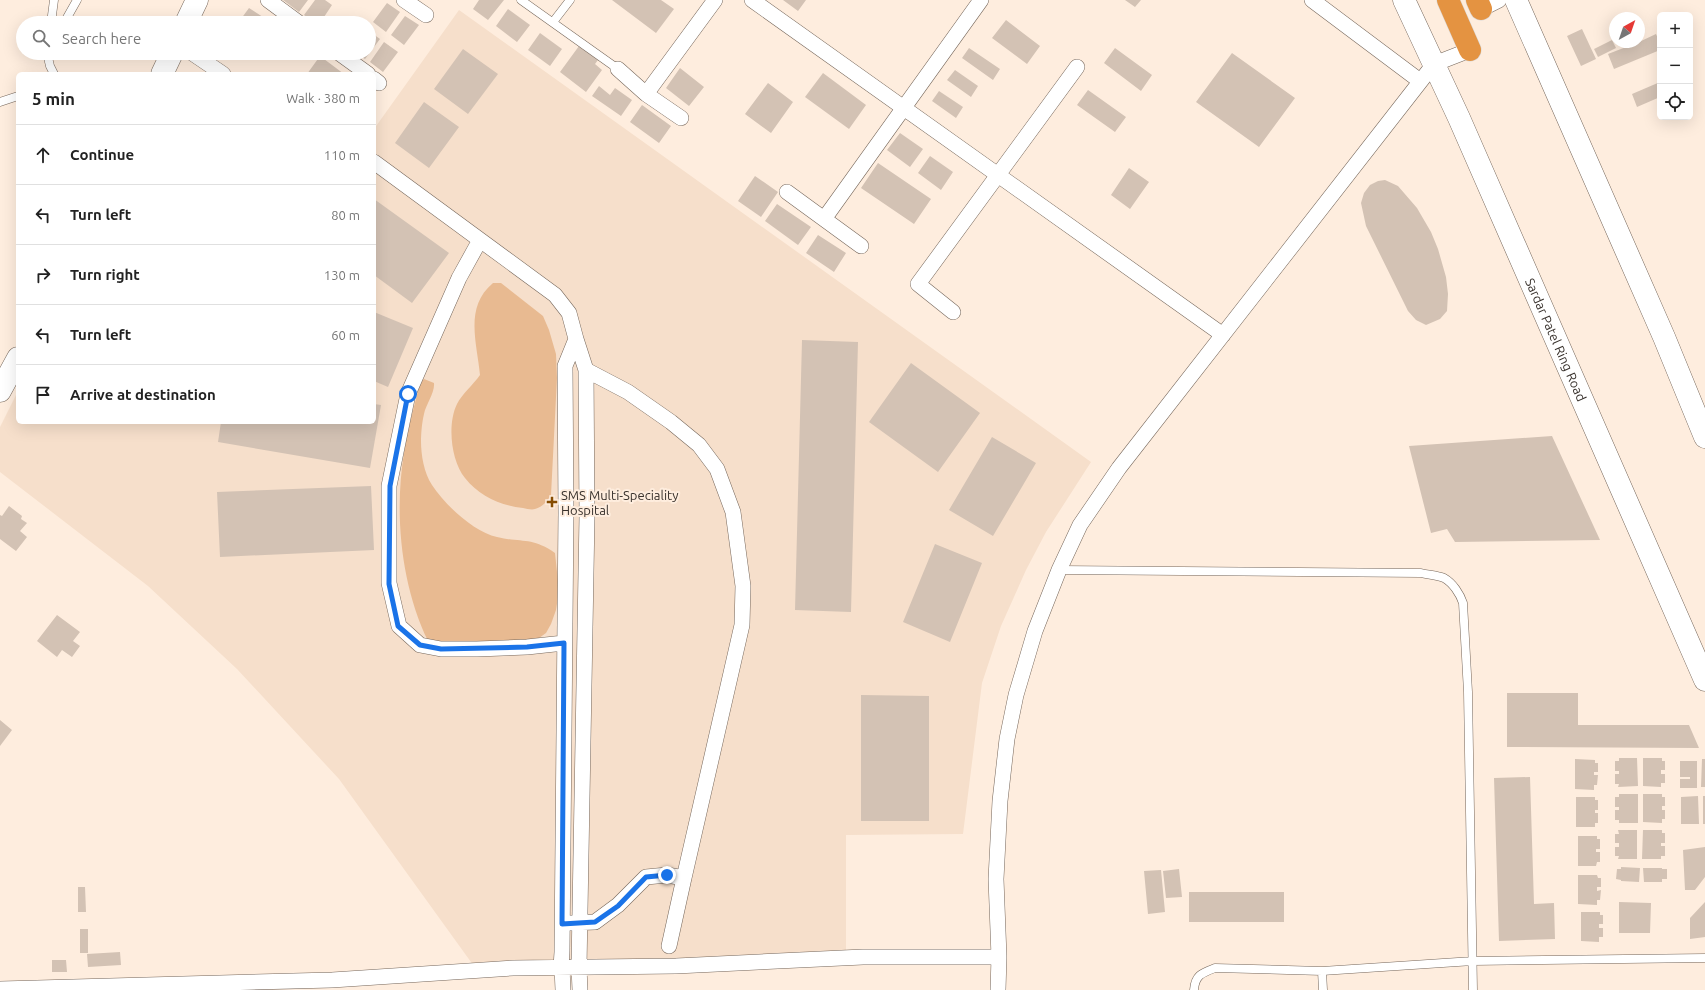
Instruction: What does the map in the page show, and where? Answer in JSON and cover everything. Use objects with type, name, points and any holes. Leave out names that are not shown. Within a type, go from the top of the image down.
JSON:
[{"type":"highway","points":[[1448,0],[1470,50]]},
{"type":"street","points":[[189,16],[197,0]]},
{"type":"street","points":[[268,0],[290,16]]},
{"type":"street","points":[[404,0],[426,15]]},
{"type":"street","points":[[646,94],[714,0]]},
{"type":"street","points":[[752,0],[1223,335]]},
{"type":"street","points":[[824,219],[981,0]]},
{"type":"street","points":[[1312,0],[1420,81]]},
{"type":"street","name":"Sardar Patel Ring Road","points":[[1404,0],[1459,118],[1705,680]]},
{"type":"street","points":[[1516,0],[1664,337],[1705,437]]},
{"type":"street","points":[[998,990],[999,958],[996,879],[1000,801],[1007,739],[1016,695],[1035,631],[1059,570],[1080,525],[1119,468],[1420,81],[1434,64],[1470,50]]},
{"type":"street","points":[[163,72],[169,60]]},
{"type":"street","points":[[202,60],[220,72]]},
{"type":"street","points":[[349,60],[366,72]]},
{"type":"street","points":[[618,68],[646,94],[681,118]]},
{"type":"street","points":[[953,312],[918,284],[1077,68]]},
{"type":"street","points":[[376,163],[555,295],[569,313],[586,370],[587,520],[578,967],[580,990]]},
{"type":"street","points":[[788,192],[861,246]]},
{"type":"street","points":[[480,240],[459,278],[408,394],[390,486],[389,584],[398,626],[420,645],[441,649],[477,649],[527,647],[564,643]]},
{"type":"street","points":[[563,990],[561,967],[566,519],[565,366],[576,339]]},
{"type":"street","points":[[0,391],[16,362]]},
{"type":"street","points":[[586,370],[628,392],[671,422],[698,445],[717,469],[733,512],[743,586],[742,625],[669,946]]},
{"type":"street","points":[[566,519],[587,520]]},
{"type":"street","points":[[562,924],[595,922],[618,906],[646,877],[667,875],[684,878]]},
{"type":"street","points":[[0,989],[332,980],[513,968],[676,966],[862,957],[999,958]]},
{"type":"lane","points":[[52,16],[54,0]]},
{"type":"lane","points":[[68,16],[77,0]]},
{"type":"lane","points":[[521,0],[618,68]]},
{"type":"lane","points":[[553,22],[570,0]]},
{"type":"lane","points":[[49,60],[53,72]]},
{"type":"lane","points":[[1,103],[16,97]]},
{"type":"lane","points":[[1059,570],[1422,573],[1444,578],[1460,595],[1463,603],[1468,692],[1473,990]]},
{"type":"lane","points":[[1194,990],[1195,981],[1202,973],[1215,968],[1322,971],[1473,961],[1705,958]]},
{"type":"lane","points":[[1322,971],[1323,990]]},
{"type":"shaded area","name":"SMS Multi-Speciality Hospital","points":[[459,10],[1091,462],[1046,532],[1026,570],[1001,626],[982,683],[963,834],[846,835],[846,964],[476,969],[339,779],[237,669],[148,586],[0,472],[0,427],[16,395],[16,424],[376,424],[376,126]]},
{"type":"shaded area","points":[[493,283],[501,283],[543,316],[556,354],[557,378],[551,495],[543,505],[534,509],[507,505],[491,499],[477,490],[460,471],[456,462],[452,442],[452,422],[457,404],[480,375],[474,326],[475,314],[478,303]]},
{"type":"shaded area","points":[[424,379],[434,383],[434,387],[423,417],[421,435],[422,452],[427,475],[432,485],[444,501],[461,517],[479,530],[506,539],[533,542],[555,553],[559,591],[556,610],[546,633],[539,638],[523,644],[428,641],[411,597],[402,549],[400,525],[401,476],[405,444],[420,382]]},
{"type":"building","points":[[283,0],[308,0],[299,12]]},
{"type":"building","points":[[315,0],[325,0],[332,5],[325,16],[304,15]]},
{"type":"building","points":[[479,0],[504,0],[488,20],[473,9]]},
{"type":"building","points":[[612,0],[661,0],[674,9],[656,33]]},
{"type":"building","points":[[783,0],[806,0],[798,11]]},
{"type":"building","points":[[1125,0],[1141,0],[1135,7]]},
{"type":"building","points":[[387,3],[400,12],[386,32],[376,24],[376,18]]},
{"type":"building","points":[[249,8],[261,16],[243,16]]},
{"type":"building","points":[[508,9],[530,25],[517,42],[496,26]]},
{"type":"building","points":[[405,16],[419,25],[404,45],[391,35]]},
{"type":"building","points":[[1006,20],[1040,46],[1027,64],[992,38]]},
{"type":"building","points":[[1582,29],[1596,59],[1581,66],[1567,36]]},
{"type":"building","points":[[540,33],[562,49],[550,66],[528,50]]},
{"type":"building","points":[[1656,34],[1657,51],[1614,69],[1608,54],[1624,48],[1645,48],[1645,39]]},
{"type":"building","points":[[376,36],[380,39],[376,44]]},
{"type":"building","points":[[384,42],[398,52],[383,72],[370,62],[371,60],[376,60],[376,53]]},
{"type":"building","points":[[1609,42],[1609,48],[1616,48],[1598,57],[1594,49]]},
{"type":"building","points":[[579,46],[598,60],[595,64],[602,70],[586,92],[560,72]]},
{"type":"building","points":[[969,48],[1000,69],[993,80],[962,58]]},
{"type":"building","points":[[1115,48],[1152,75],[1141,91],[1104,63]]},
{"type":"building","points":[[463,49],[498,74],[468,114],[434,89]]},
{"type":"building","points":[[1232,53],[1295,98],[1259,147],[1196,102]]},
{"type":"building","points":[[317,60],[325,60],[341,72],[308,72]]},
{"type":"building","points":[[680,68],[704,87],[689,106],[666,88]]},
{"type":"building","points":[[955,70],[978,86],[971,97],[947,80]]},
{"type":"building","points":[[823,73],[866,105],[849,129],[805,97]]},
{"type":"building","points":[[768,83],[793,102],[771,133],[745,114]]},
{"type":"building","points":[[1657,83],[1657,98],[1637,107],[1632,94]]},
{"type":"building","points":[[599,86],[610,95],[615,88],[632,100],[621,116],[592,96]]},
{"type":"building","points":[[1088,90],[1126,117],[1115,132],[1077,105]]},
{"type":"building","points":[[939,91],[963,107],[956,118],[932,101]]},
{"type":"building","points":[[424,102],[459,127],[429,168],[395,143]]},
{"type":"building","points":[[642,105],[671,126],[659,143],[630,122]]},
{"type":"building","points":[[900,133],[923,149],[910,167],[887,150]]},
{"type":"building","points":[[930,156],[953,172],[941,190],[918,173]]},
{"type":"building","points":[[878,163],[931,199],[914,224],[861,188]]},
{"type":"building","points":[[1129,168],[1149,182],[1130,209],[1111,195]]},
{"type":"building","points":[[755,176],[778,192],[761,217],[738,201]]},
{"type":"building","points":[[1385,180],[1398,186],[1417,208],[1431,232],[1438,249],[1446,277],[1448,294],[1447,311],[1440,319],[1426,325],[1416,320],[1408,311],[1366,226],[1361,203],[1364,193],[1370,185],[1378,181]]},
{"type":"building","points":[[376,200],[449,253],[412,303],[376,276]]},
{"type":"building","points":[[777,204],[811,227],[798,245],[765,221]]},
{"type":"building","points":[[818,235],[846,253],[834,272],[806,253]]},
{"type":"building","points":[[376,313],[413,328],[388,387],[376,382]]},
{"type":"building","points":[[802,340],[858,342],[851,612],[795,610]]},
{"type":"building","points":[[911,363],[980,413],[938,472],[869,422]]},
{"type":"building","points":[[376,404],[381,405],[370,468],[218,442],[221,424],[376,424]]},
{"type":"building","points":[[1552,436],[1600,540],[1455,542],[1447,529],[1431,533],[1409,446]]},
{"type":"building","points":[[992,437],[1036,463],[993,536],[949,510]]},
{"type":"building","points":[[371,486],[374,550],[220,557],[217,492]]},
{"type":"building","points":[[9,506],[22,516],[21,519],[27,523],[20,531],[27,537],[16,551],[0,539],[0,515],[2,516]]},
{"type":"building","points":[[935,544],[982,563],[950,642],[903,622]]},
{"type":"building","points":[[57,615],[80,632],[73,641],[80,646],[72,657],[62,650],[57,657],[37,641]]},
{"type":"building","points":[[1507,693],[1578,693],[1578,725],[1689,725],[1699,748],[1507,747]]},
{"type":"building","points":[[861,695],[929,696],[929,821],[861,821]]},
{"type":"building","points":[[0,720],[12,730],[0,746]]},
{"type":"building","points":[[1619,758],[1637,758],[1638,786],[1618,787],[1619,784],[1615,784],[1615,774],[1619,774],[1619,771],[1615,771],[1615,761],[1619,761]]},
{"type":"building","points":[[1643,758],[1662,758],[1662,761],[1665,761],[1665,770],[1661,770],[1661,774],[1665,774],[1665,783],[1661,783],[1661,787],[1643,786]]},
{"type":"building","points":[[1575,759],[1595,760],[1595,763],[1598,763],[1598,772],[1594,772],[1594,775],[1598,775],[1597,785],[1594,785],[1594,790],[1575,789]]},
{"type":"building","points":[[1702,759],[1705,759],[1705,787],[1701,787]]},
{"type":"building","points":[[1680,761],[1697,761],[1697,788],[1680,788],[1680,779],[1690,779],[1690,777],[1680,777]]},
{"type":"building","points":[[1530,777],[1534,904],[1554,903],[1555,939],[1499,941],[1494,778]]},
{"type":"building","points":[[1619,794],[1638,794],[1638,823],[1619,823],[1619,820],[1615,820],[1615,810],[1619,810],[1619,807],[1615,807],[1615,797],[1619,797]]},
{"type":"building","points":[[1643,794],[1662,794],[1662,797],[1665,797],[1665,806],[1662,806],[1662,810],[1665,810],[1665,819],[1662,819],[1662,823],[1643,822]]},
{"type":"building","points":[[1698,796],[1699,824],[1681,824],[1681,797]]},
{"type":"building","points":[[1703,796],[1705,796],[1705,824],[1703,824]]},
{"type":"building","points":[[1576,797],[1595,797],[1595,800],[1598,800],[1598,810],[1595,810],[1595,813],[1598,813],[1598,823],[1595,823],[1595,827],[1576,827]]},
{"type":"building","points":[[1618,830],[1637,830],[1637,859],[1618,859],[1619,856],[1615,856],[1615,847],[1619,847],[1619,843],[1615,843],[1615,834],[1619,834]]},
{"type":"building","points":[[1643,830],[1662,830],[1662,833],[1665,833],[1665,843],[1661,843],[1661,846],[1665,846],[1665,856],[1661,856],[1661,859],[1642,859]]},
{"type":"building","points":[[1578,836],[1597,836],[1597,839],[1600,839],[1600,849],[1596,849],[1596,852],[1600,852],[1600,862],[1597,862],[1596,866],[1578,866]]},
{"type":"building","points":[[1705,847],[1705,877],[1695,890],[1685,890],[1683,850]]},
{"type":"building","points":[[1621,867],[1640,868],[1639,882],[1621,881],[1616,879],[1617,869],[1621,869]]},
{"type":"building","points":[[1643,868],[1667,869],[1667,879],[1662,879],[1662,882],[1644,882]]},
{"type":"building","points":[[1179,869],[1182,897],[1166,898],[1163,871]]},
{"type":"building","points":[[1161,870],[1165,912],[1148,914],[1144,871]]},
{"type":"building","points":[[1578,875],[1597,875],[1598,878],[1601,878],[1601,887],[1597,887],[1597,891],[1601,890],[1600,900],[1597,900],[1597,905],[1578,904]]},
{"type":"building","points":[[78,887],[85,887],[86,912],[78,912]]},
{"type":"building","points":[[1189,892],[1284,892],[1284,922],[1189,922]]},
{"type":"building","points":[[1619,902],[1651,903],[1650,933],[1619,933]]},
{"type":"building","points":[[1705,902],[1705,937],[1690,939],[1690,918]]},
{"type":"building","points":[[1581,912],[1600,912],[1600,915],[1603,915],[1603,924],[1599,924],[1599,928],[1603,928],[1603,937],[1599,937],[1599,942],[1581,941]]},
{"type":"building","points":[[80,929],[88,929],[88,953],[80,953]]},
{"type":"building","points":[[120,952],[121,965],[88,967],[87,954]]},
{"type":"building","points":[[52,960],[66,960],[67,972],[52,972]]},
{"type":"place","name":"SMS Multi-Speciality Hospital","points":[[552,502]]},
{"type":"route","points":[[408,394],[390,486],[389,584],[398,626],[420,645],[441,649],[527,647],[564,643],[562,924],[595,922],[618,906],[646,877],[667,875]]}]
